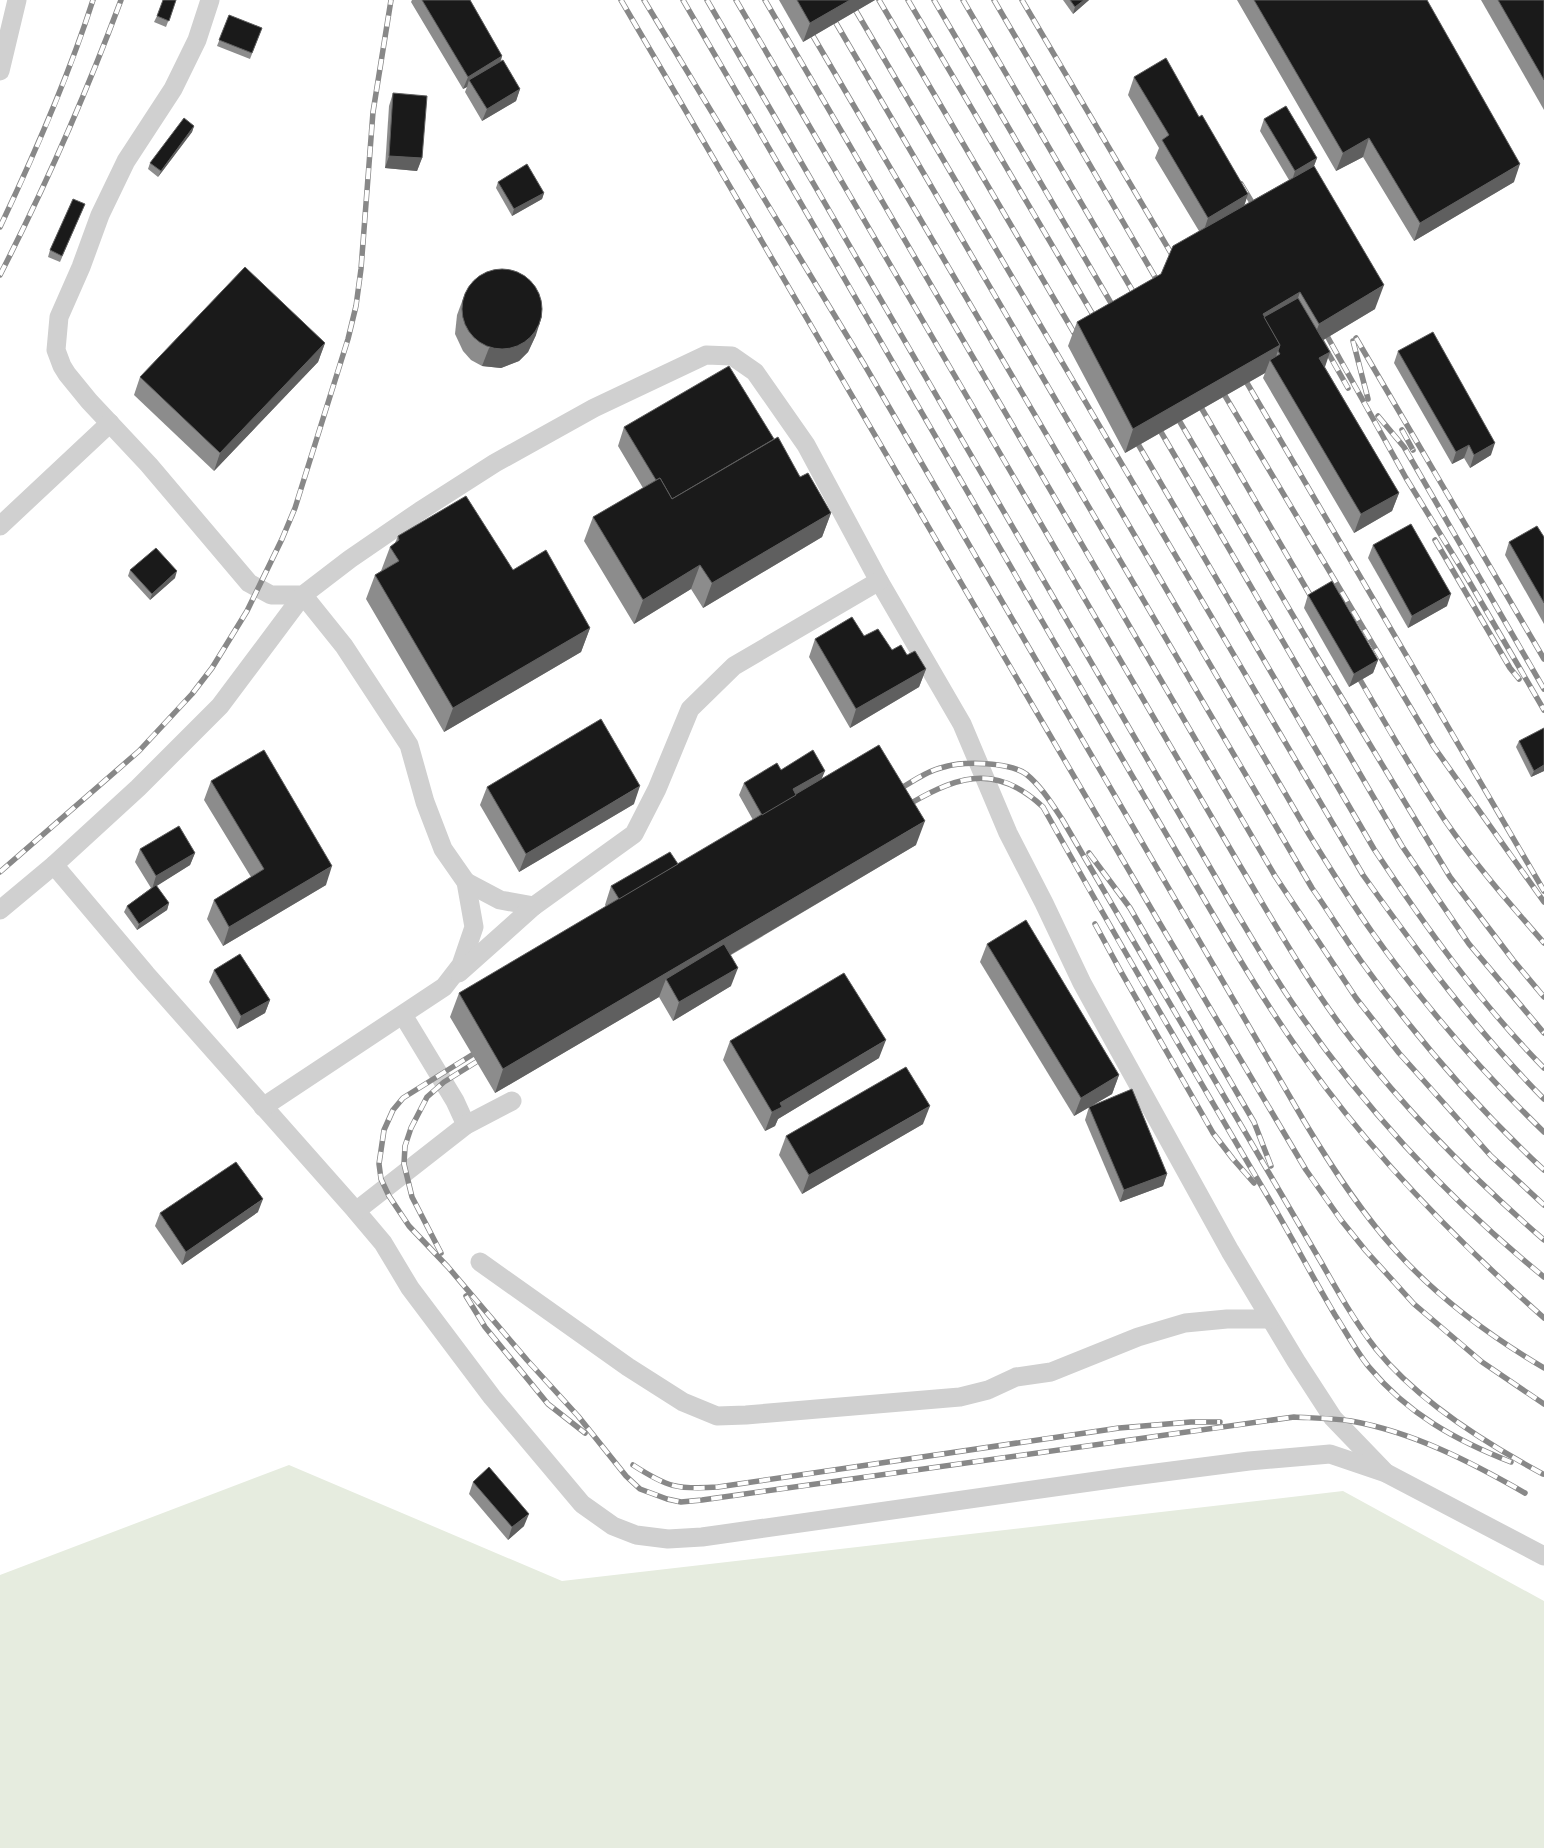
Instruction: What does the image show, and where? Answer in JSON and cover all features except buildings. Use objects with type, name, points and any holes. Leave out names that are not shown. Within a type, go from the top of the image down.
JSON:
[{"type":"lane","points":[[0,71],[17,0]]},
{"type":"lane","points":[[210,0],[197,40],[173,89],[126,161],[100,215],[81,268],[59,317],[56,350],[62,366],[89,401],[149,465],[249,583],[271,595],[303,595]]},
{"type":"lane","points":[[0,910],[54,865],[138,788],[220,706],[303,595],[358,553],[495,463],[594,408],[706,356],[732,356],[755,372],[806,445],[879,580],[962,724],[1008,833],[1082,983],[1230,1251],[1270,1319],[1333,1418],[1386,1473]]},
{"type":"lane","points":[[0,526],[110,424]]},
{"type":"lane","points":[[263,1107],[444,986],[534,906],[634,834],[657,789],[690,709],[734,666],[879,580]]},
{"type":"lane","points":[[303,595],[344,646],[409,745],[425,802],[444,849],[466,882],[474,927],[461,964],[444,986]]},
{"type":"lane","points":[[54,865],[383,1243],[410,1288],[492,1397],[582,1504],[613,1526],[636,1535],[668,1539],[702,1537],[1125,1477],[1249,1461],[1330,1454],[1386,1473],[1544,1556]]},
{"type":"lane","points":[[466,882],[500,900],[534,906]]},
{"type":"lane","points":[[403,1015],[455,1101],[466,1125]]},
{"type":"lane","points":[[356,1211],[466,1125],[512,1101]]},
{"type":"lane","points":[[480,1262],[628,1367],[683,1402],[717,1416],[960,1397],[988,1390],[1016,1377],[1051,1372],[1138,1337],[1185,1323],[1227,1318],[1270,1319]]},
{"type":"shaded area","points":[[289,1465],[562,1581],[1343,1491],[1544,1601],[1544,1848],[0,1848],[0,1575]]},
{"type":"railway","points":[[0,227],[50,115],[73,58],[93,0]]},
{"type":"railway","points":[[0,275],[65,139],[121,0]]},
{"type":"railway","points":[[0,872],[139,751],[192,694],[212,668],[247,611],[282,539],[295,508],[348,339],[356,306],[361,269],[373,112],[391,0]]},
{"type":"railway","points":[[621,0],[1159,922],[1306,1170],[1341,1220],[1414,1304],[1482,1362],[1544,1404]]},
{"type":"railway","points":[[644,0],[864,364],[1304,1121],[1335,1171],[1383,1236],[1429,1285],[1504,1343],[1544,1368]]},
{"type":"railway","points":[[683,0],[1158,820],[1234,950],[1277,1018],[1333,1097],[1388,1164],[1448,1228],[1544,1318]]},
{"type":"railway","points":[[707,0],[1233,907],[1283,989],[1346,1077],[1407,1148],[1473,1215],[1544,1277]]},
{"type":"railway","points":[[736,0],[1239,864],[1308,978],[1354,1043],[1398,1096],[1468,1170],[1544,1240]]},
{"type":"railway","points":[[765,0],[1275,876],[1356,998],[1399,1053],[1491,1156],[1544,1205]]},
{"type":"railway","points":[[879,0],[1080,343]]},
{"type":"railway","points":[[908,0],[1099,325]]},
{"type":"railway","points":[[934,0],[1118,315]]},
{"type":"railway","points":[[963,0],[1139,302]]},
{"type":"railway","points":[[994,0],[1162,289]]},
{"type":"railway","points":[[1022,0],[1178,265]]},
{"type":"railway","points":[[856,11],[1363,875],[1449,991],[1495,1046],[1544,1099]]},
{"type":"railway","points":[[836,23],[1310,836],[1340,884],[1391,959],[1432,1011],[1475,1061],[1544,1132]]},
{"type":"railway","points":[[813,36],[1312,888],[1361,961],[1447,1070],[1494,1121],[1544,1170]]},
{"type":"railway","points":[[1241,184],[1259,214]]},
{"type":"railway","points":[[1321,325],[1406,478],[1544,710]]},
{"type":"railway","points":[[1356,338],[1544,659]]},
{"type":"railway","points":[[1353,341],[1368,399]]},
{"type":"railway","points":[[1322,342],[1348,388]]},
{"type":"railway","points":[[1240,371],[1544,891]]},
{"type":"railway","points":[[1218,384],[1434,747],[1544,902]]},
{"type":"railway","points":[[1195,397],[1317,607]]},
{"type":"railway","points":[[1173,410],[1319,660],[1450,877],[1513,960],[1544,997]]},
{"type":"railway","points":[[1378,416],[1404,447],[1544,689]]},
{"type":"railway","points":[[1154,420],[1402,846],[1469,944],[1544,1033]]},
{"type":"railway","points":[[1402,430],[1413,450]]},
{"type":"railway","points":[[1131,432],[1374,849],[1454,963],[1497,1017],[1544,1068]]},
{"type":"railway","points":[[1435,540],[1510,668],[1519,679]]},
{"type":"railway","points":[[1354,669],[1398,745],[1455,835],[1544,943]]},
{"type":"railway","points":[[893,793],[931,771],[953,765],[974,763],[1009,767],[1026,774],[1037,784],[1062,819],[1340,1296],[1368,1339],[1393,1368],[1432,1403],[1476,1435],[1543,1474]]},
{"type":"railway","points":[[901,809],[938,789],[956,782],[973,779],[990,779],[1007,783],[1025,792],[1043,807],[1326,1300],[1364,1361],[1384,1384],[1416,1412],[1452,1435],[1511,1462]]},
{"type":"railway","points":[[1089,853],[1130,908],[1254,1122],[1271,1166]]},
{"type":"railway","points":[[1095,924],[1213,1133],[1254,1183]]},
{"type":"railway","points":[[483,1048],[403,1098],[393,1110],[384,1130],[379,1164],[381,1179],[389,1196],[409,1226],[448,1267],[527,1360],[578,1416],[626,1476],[640,1489],[681,1502],[702,1500],[1294,1417],[1351,1421],[1419,1440],[1463,1459],[1525,1493]]},
{"type":"railway","points":[[441,1253],[412,1197],[404,1164],[405,1146],[411,1128],[427,1097],[444,1082],[489,1054]]},
{"type":"railway","points":[[466,1296],[485,1327],[548,1404],[585,1433]]},
{"type":"railway","points":[[633,1465],[655,1478],[673,1485],[692,1488],[718,1487],[1119,1428],[1191,1422],[1220,1422]]}]
